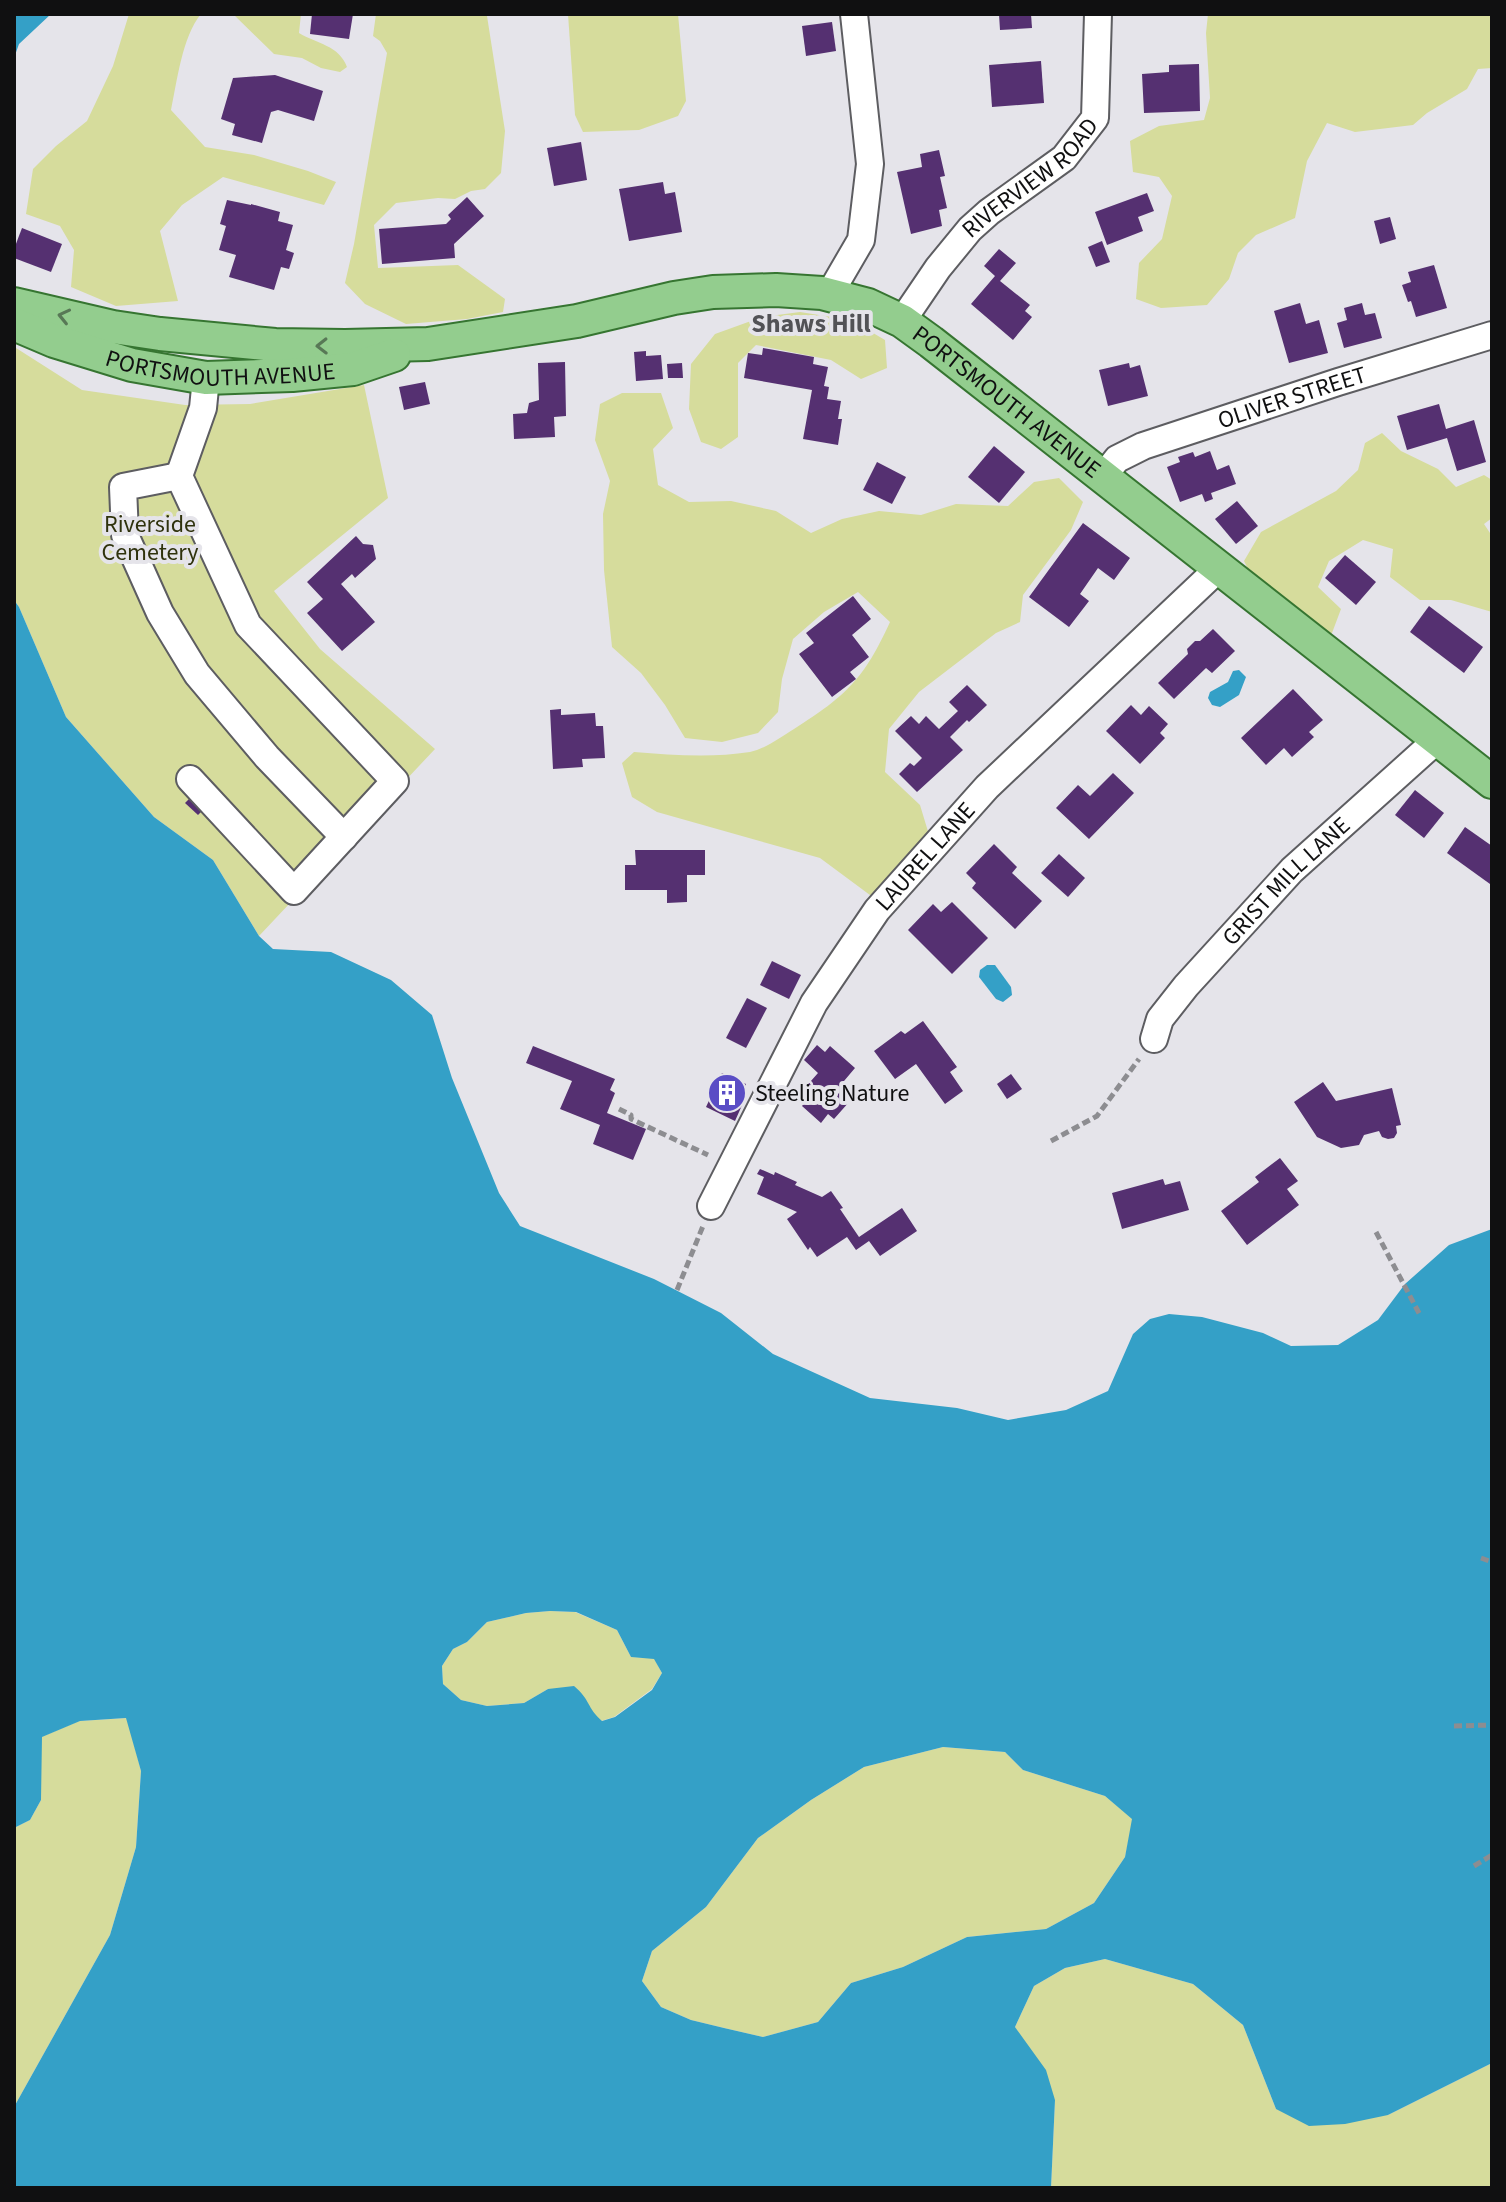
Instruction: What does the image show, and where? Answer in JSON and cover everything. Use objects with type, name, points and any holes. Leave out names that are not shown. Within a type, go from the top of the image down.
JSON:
[{"type":"main road","name":"PORTSMOUTH AVENUE","points":[[14,304],[113,327],[220,340],[308,346],[428,344],[577,321],[713,292],[776,290],[829,295],[868,305],[902,321],[1492,782]]},
{"type":"main road","name":"PORTSMOUTH AVENUE","points":[[14,324],[54,341],[117,361],[206,378],[353,369],[428,344]]},
{"type":"street","points":[[829,295],[861,240],[870,164],[854,14]]},
{"type":"street","name":"RIVERVIEW ROAD","points":[[902,321],[938,268],[970,229],[1064,158],[1095,118],[1098,14]]},
{"type":"street","name":"OLIVER STREET","points":[[1102,478],[1117,459],[1143,446],[1492,335]]},
{"type":"street","points":[[190,779],[294,891],[395,781],[248,625],[179,476],[203,408],[206,378]]},
{"type":"street","points":[[179,476],[123,487],[125,535],[160,613],[197,674],[267,757],[344,837]]},
{"type":"street","name":"LAUREL LANE","points":[[711,1206],[814,1003],[877,910],[987,787],[1219,568]]},
{"type":"street","name":"GRIST MILL LANE","points":[[1154,1039],[1160,1019],[1186,986],[1292,870],[1438,739]]},
{"type":"path","points":[[1051,1141],[1097,1116],[1154,1039]]},
{"type":"path","points":[[619,1109],[631,1115],[631,1119],[731,1166]]},
{"type":"path","points":[[677,1290],[711,1206]]},
{"type":"path","points":[[1376,1232],[1420,1315]]},
{"type":"path","points":[[1481,1558],[1492,1562]]},
{"type":"path","points":[[1454,1726],[1492,1725]]},
{"type":"path","points":[[1474,1866],[1492,1855]]},
{"type":"green space","points":[[129,14],[201,14],[185,47],[171,110],[205,147],[254,155],[336,182],[324,205],[223,177],[182,205],[160,231],[178,301],[116,306],[71,287],[74,250],[60,226],[26,214],[33,169],[87,121],[113,66]]},
{"type":"green space","points":[[233,14],[301,14],[299,33],[333,49],[347,67],[340,72],[321,68],[302,58],[274,54]]},
{"type":"green space","points":[[376,14],[487,16],[505,131],[501,173],[485,189],[471,191],[455,199],[396,203],[374,225],[378,268],[458,265],[505,299],[503,312],[467,319],[406,324],[365,304],[345,283],[387,53],[373,36]]},
{"type":"green space","points":[[568,14],[678,14],[686,101],[678,116],[639,130],[583,132],[575,115]]},
{"type":"green space","points":[[1208,14],[1492,14],[1492,68],[1478,69],[1467,89],[1413,125],[1355,132],[1327,123],[1307,161],[1295,218],[1256,235],[1238,253],[1229,279],[1207,305],[1161,308],[1136,299],[1139,263],[1162,239],[1172,196],[1159,177],[1133,172],[1130,141],[1159,126],[1204,120],[1210,98],[1206,33]]},
{"type":"green space","points":[[800,312],[851,320],[885,340],[887,368],[861,379],[831,360],[756,345],[738,363],[738,437],[721,449],[701,442],[689,409],[691,364],[715,334],[762,317]]},
{"type":"green space","name":"Riverside Cemetery","points":[[16,348],[82,390],[185,405],[250,404],[364,385],[388,498],[274,591],[320,649],[435,749],[259,936],[213,860],[154,817],[66,717],[14,600]]},
{"type":"green space","points":[[622,393],[661,393],[673,428],[653,449],[658,485],[689,502],[731,501],[776,511],[811,533],[842,519],[879,511],[921,515],[956,504],[1008,506],[1034,482],[1059,478],[1083,502],[1071,530],[1023,595],[1020,622],[996,633],[919,692],[889,729],[885,772],[920,805],[930,838],[874,898],[820,858],[657,812],[632,797],[622,763],[634,752],[721,755],[750,752],[767,746],[827,706],[852,684],[871,658],[890,622],[858,592],[824,612],[793,639],[782,679],[778,712],[758,733],[722,742],[685,738],[641,673],[612,647],[604,570],[603,514],[610,481],[595,440],[600,404]]},
{"type":"green space","points":[[1382,433],[1401,451],[1438,469],[1456,487],[1484,475],[1492,480],[1492,518],[1484,524],[1492,536],[1492,612],[1451,600],[1420,600],[1390,577],[1393,549],[1363,540],[1329,561],[1318,587],[1341,609],[1332,633],[1312,631],[1258,589],[1244,561],[1261,532],[1336,491],[1358,470],[1365,443]]},
{"type":"green space","points":[[550,1611],[575,1612],[617,1630],[631,1657],[654,1658],[662,1673],[652,1689],[614,1717],[601,1721],[590,1710],[548,1689],[524,1703],[487,1706],[461,1700],[443,1684],[442,1666],[453,1649],[467,1642],[487,1622]]},
{"type":"green space","points":[[127,1718],[141,1771],[136,1847],[110,1935],[14,2107],[14,1828],[30,1820],[41,1800],[41,1737],[79,1721]]},
{"type":"green space","points":[[943,1747],[1005,1752],[1023,1770],[1105,1796],[1133,1819],[1125,1857],[1094,1903],[1046,1929],[967,1937],[903,1967],[851,1983],[818,2022],[763,2037],[691,2020],[661,2007],[642,1981],[652,1951],[706,1907],[758,1838],[864,1767]]},
{"type":"green space","points":[[1105,1959],[1193,1984],[1243,2025],[1276,2109],[1388,2115],[1492,2063],[1492,2188],[1051,2188],[1055,2100],[1015,2027],[1034,1986],[1065,1968]]},
{"type":"water","points":[[14,14],[51,14],[19,44],[14,58]]},
{"type":"water","points":[[14,600],[66,717],[154,817],[213,860],[259,936],[273,949],[331,952],[391,980],[432,1015],[452,1078],[499,1193],[520,1226],[654,1279],[721,1313],[773,1354],[870,1398],[957,1408],[1008,1420],[1066,1410],[1108,1391],[1133,1334],[1150,1319],[1169,1314],[1202,1317],[1263,1333],[1291,1346],[1338,1345],[1378,1320],[1405,1284],[1449,1245],[1492,1229],[1492,2063],[1388,2115],[1345,2124],[1309,2126],[1276,2109],[1243,2025],[1193,1984],[1105,1959],[1065,1968],[1034,1986],[1015,2027],[1046,2070],[1055,2100],[1051,2188],[14,2188],[14,2107],[110,1935],[136,1847],[141,1771],[126,1718],[80,1721],[42,1737],[41,1800],[30,1820],[14,1828]],"holes":[[[550,1611],[576,1612],[617,1630],[631,1657],[654,1659],[662,1673],[652,1690],[615,1717],[602,1721],[574,1686],[548,1689],[524,1703],[487,1706],[461,1700],[443,1684],[442,1666],[453,1649],[467,1642],[487,1622]],[[943,1747],[1005,1752],[1023,1770],[1105,1796],[1132,1819],[1125,1857],[1094,1903],[1046,1929],[967,1937],[903,1967],[851,1983],[818,2022],[763,2037],[691,2020],[661,2007],[642,1981],[652,1951],[706,1907],[758,1838],[864,1767]]]},
{"type":"water","points":[[1239,670],[1246,677],[1239,695],[1220,707],[1212,705],[1208,698],[1210,692],[1228,682],[1233,671]]},
{"type":"water","points":[[987,965],[995,965],[1011,987],[1012,995],[1003,1002],[996,999],[979,977],[980,970]]},
{"type":"building","points":[[312,14],[353,14],[349,39],[310,34]]},
{"type":"building","points":[[999,14],[1031,14],[1032,28],[1000,30]]},
{"type":"building","points":[[832,22],[836,51],[806,56],[802,26]]},
{"type":"building","points":[[1041,61],[1044,103],[992,107],[989,65]]},
{"type":"building","points":[[1199,64],[1200,111],[1144,113],[1142,74],[1169,72],[1169,65]]},
{"type":"building","points":[[275,75],[323,91],[314,121],[278,110],[271,112],[262,143],[232,135],[235,124],[221,119],[233,78]]},
{"type":"building","points":[[581,142],[587,180],[554,186],[547,148]]},
{"type":"building","points":[[939,150],[945,176],[940,177],[947,208],[939,210],[942,226],[911,234],[897,172],[922,167],[920,154]]},
{"type":"building","points":[[663,182],[665,194],[675,192],[682,232],[629,241],[619,189]]},
{"type":"building","points":[[1147,193],[1154,211],[1138,217],[1143,231],[1107,245],[1095,212]]},
{"type":"building","points":[[467,197],[484,216],[454,244],[455,258],[382,264],[379,229],[446,224],[451,219],[448,215]]},
{"type":"building","points":[[227,200],[280,212],[278,221],[293,225],[286,250],[294,253],[289,269],[281,267],[274,290],[229,277],[236,255],[219,250],[226,226],[220,224]]},
{"type":"building","points":[[1390,217],[1396,239],[1380,244],[1374,221]]},
{"type":"building","points":[[22,228],[62,244],[51,272],[14,258]]},
{"type":"building","points":[[1102,241],[1110,262],[1096,267],[1088,247]]},
{"type":"building","points":[[999,249],[1016,263],[1000,281],[1030,305],[1025,311],[1032,317],[1013,340],[971,304],[995,276],[984,266]]},
{"type":"building","points":[[1434,265],[1447,308],[1416,317],[1402,285],[1411,282],[1408,272]]},
{"type":"building","points":[[1300,303],[1306,324],[1319,320],[1328,353],[1289,363],[1274,311]]},
{"type":"building","points":[[1362,303],[1365,315],[1375,313],[1382,338],[1344,348],[1337,323],[1347,320],[1344,308]]},
{"type":"building","points":[[763,348],[814,357],[813,364],[828,367],[824,386],[829,387],[827,399],[841,401],[838,445],[803,439],[812,390],[744,378],[748,353],[762,355]]},
{"type":"building","points":[[646,351],[646,356],[661,355],[663,379],[636,381],[634,352]]},
{"type":"building","points":[[565,362],[566,416],[554,417],[555,437],[514,439],[513,414],[527,413],[529,403],[539,400],[538,363]]},
{"type":"building","points":[[682,363],[683,378],[668,378],[667,364]]},
{"type":"building","points":[[1129,363],[1130,368],[1140,365],[1148,396],[1108,406],[1099,370]]},
{"type":"building","points":[[425,382],[430,404],[404,410],[399,387]]},
{"type":"building","points":[[1439,404],[1446,429],[1474,420],[1486,462],[1457,471],[1447,438],[1407,450],[1397,416]]},
{"type":"building","points":[[994,446],[1025,472],[999,503],[968,477]]},
{"type":"building","points":[[1210,451],[1217,470],[1229,465],[1236,484],[1211,493],[1213,499],[1205,502],[1202,494],[1180,502],[1167,467],[1180,462],[1178,457],[1193,452],[1195,457]]},
{"type":"building","points":[[877,462],[906,477],[892,504],[863,490]]},
{"type":"building","points":[[1237,501],[1258,526],[1236,544],[1215,519]]},
{"type":"building","points":[[1083,523],[1130,558],[1114,580],[1098,568],[1080,594],[1089,601],[1069,627],[1029,597]]},
{"type":"building","points":[[356,536],[363,544],[373,545],[376,559],[355,578],[352,574],[341,584],[375,622],[342,651],[307,613],[323,599],[307,582]]},
{"type":"building","points":[[1345,555],[1376,582],[1356,605],[1325,578]]},
{"type":"building","points":[[853,596],[871,619],[852,635],[869,657],[850,672],[856,679],[832,697],[799,654],[814,643],[806,633]]},
{"type":"building","points":[[1429,606],[1483,647],[1464,673],[1410,632]]},
{"type":"building","points":[[1213,629],[1235,651],[1212,673],[1206,668],[1174,699],[1158,683],[1188,654],[1187,649],[1195,641],[1200,641]]},
{"type":"building","points":[[967,685],[987,705],[950,737],[963,750],[917,792],[899,774],[910,763],[914,766],[922,758],[895,731],[911,716],[919,724],[926,716],[939,729],[958,711],[949,702]]},
{"type":"building","points":[[1293,689],[1323,720],[1309,732],[1314,737],[1292,757],[1284,748],[1266,765],[1241,738]]},
{"type":"building","points":[[1131,705],[1141,715],[1149,706],[1168,724],[1160,733],[1165,738],[1140,764],[1106,731]]},
{"type":"building","points":[[561,709],[561,715],[595,713],[596,726],[603,726],[605,758],[582,759],[583,767],[553,769],[550,710]]},
{"type":"building","points":[[1113,773],[1134,793],[1089,839],[1056,808],[1078,785],[1090,796]]},
{"type":"building","points":[[1415,790],[1444,813],[1424,838],[1395,815]]},
{"type":"building","points":[[196,792],[209,804],[198,815],[185,803]]},
{"type":"building","points":[[1465,827],[1492,846],[1490,884],[1447,853]]},
{"type":"building","points":[[994,844],[1017,867],[1012,873],[1042,901],[1015,929],[972,888],[976,883],[966,873]]},
{"type":"building","points":[[635,850],[705,850],[705,875],[687,875],[687,902],[667,903],[667,890],[625,890],[625,865],[636,865]]},
{"type":"building","points":[[1059,854],[1085,878],[1068,897],[1041,873]]},
{"type":"building","points":[[952,902],[988,938],[952,974],[908,930],[933,904],[941,912]]},
{"type":"building","points":[[772,961],[801,975],[789,999],[760,985]]},
{"type":"building","points":[[747,998],[767,1008],[746,1048],[726,1038]]},
{"type":"building","points":[[923,1021],[957,1067],[950,1072],[963,1091],[945,1104],[916,1064],[895,1079],[874,1051],[901,1031],[905,1034]]},
{"type":"building","points":[[817,1045],[825,1052],[830,1046],[855,1068],[844,1081],[857,1093],[834,1119],[828,1114],[821,1123],[802,1106],[810,1096],[803,1090],[818,1073],[804,1060]]},
{"type":"building","points":[[533,1046],[615,1079],[610,1090],[615,1093],[607,1113],[646,1129],[633,1160],[593,1144],[600,1125],[560,1109],[572,1081],[526,1063]]},
{"type":"building","name":"Steeling Nature","points":[[722,1073],[746,1084],[738,1101],[743,1103],[735,1121],[706,1107]]},
{"type":"building","points":[[1011,1074],[1022,1089],[1007,1099],[997,1084]]},
{"type":"building","points":[[1323,1082],[1336,1101],[1392,1088],[1401,1125],[1396,1126],[1394,1138],[1382,1137],[1379,1131],[1364,1135],[1359,1145],[1341,1148],[1317,1137],[1294,1102]]},
{"type":"building","points":[[1280,1158],[1298,1181],[1287,1189],[1299,1205],[1247,1245],[1221,1211],[1259,1182],[1255,1177]]},
{"type":"building","points":[[760,1169],[774,1175],[775,1172],[822,1197],[831,1191],[859,1237],[902,1208],[917,1231],[880,1256],[869,1241],[856,1250],[847,1237],[817,1257],[810,1247],[808,1250],[787,1219],[797,1212],[757,1194],[764,1177],[757,1174]]},
{"type":"building","points":[[1163,1179],[1165,1185],[1180,1181],[1189,1210],[1122,1229],[1112,1193]]},
{"type":"place","name":"Steeling Nature","points":[[727,1093]]},
{"type":"district","name":"Shaws Hill","points":[[811,323]]}]
